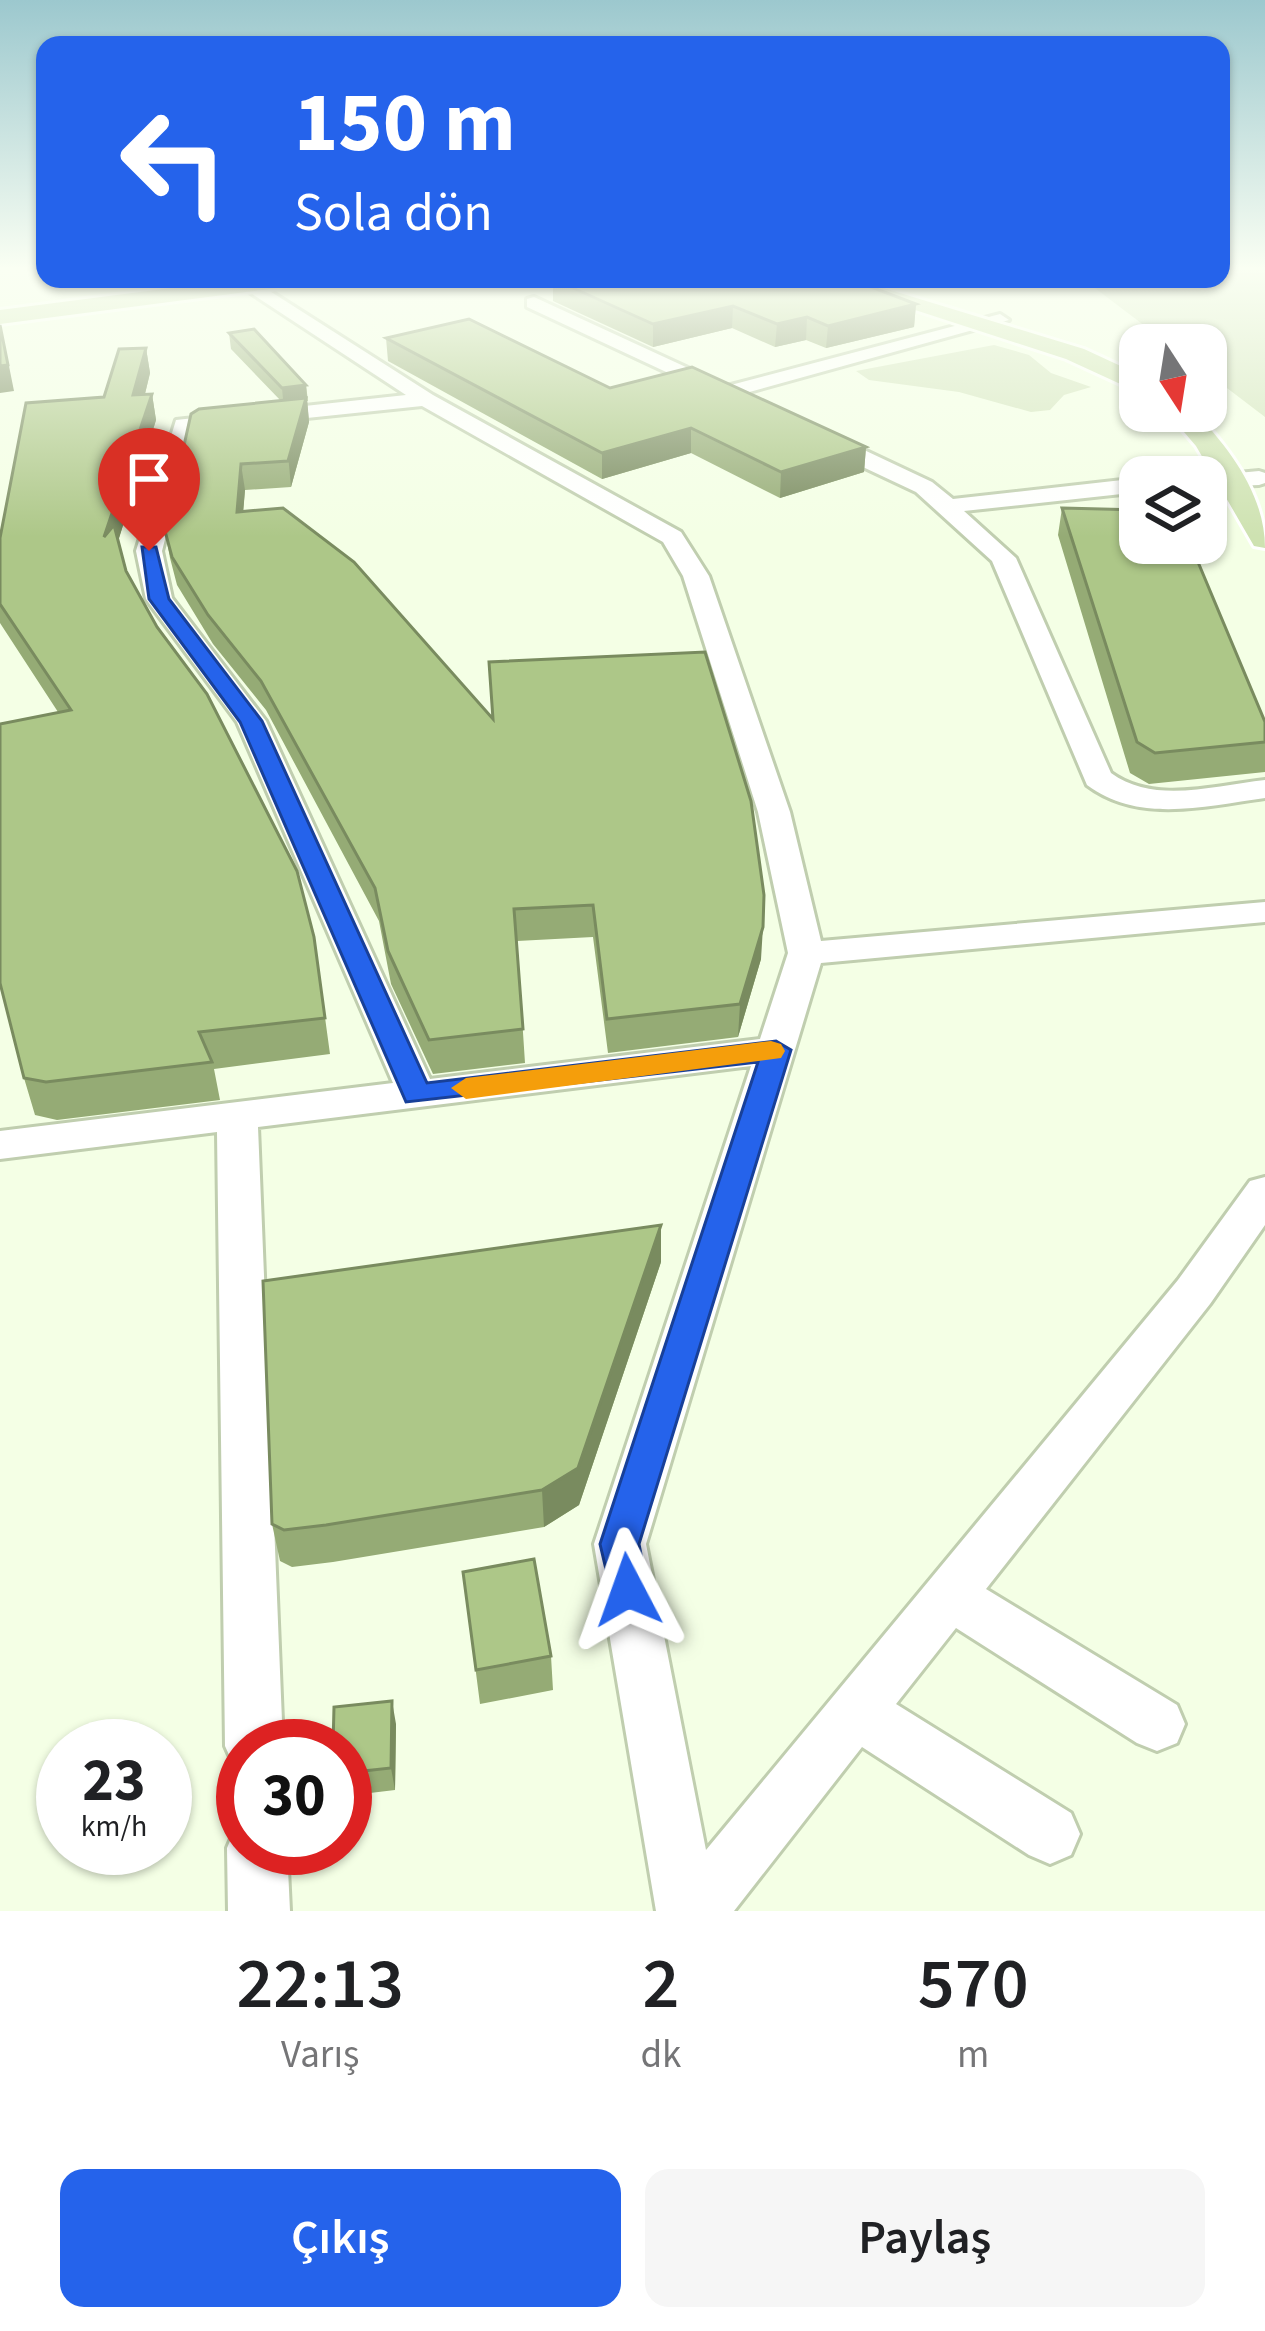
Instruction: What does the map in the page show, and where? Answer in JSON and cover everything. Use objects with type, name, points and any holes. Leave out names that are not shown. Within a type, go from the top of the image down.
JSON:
[{"type":"main road","points":[[1084,358],[1119,375]]},
{"type":"main road","points":[[1227,429],[1240,482],[1265,538]]},
{"type":"main road","points":[[1199,432],[1240,482]]},
{"type":"street","points":[[360,358],[672,537],[684,550],[774,812],[806,953],[620,1544],[691,1911]]},
{"type":"street","points":[[650,358],[764,411]]},
{"type":"street","points":[[724,393],[857,358]]},
{"type":"street","points":[[417,1094],[251,721],[159,599],[149,551],[184,425],[427,399]]},
{"type":"street","points":[[804,430],[924,487],[1003,558],[1098,778],[1109,790],[1142,799],[1265,789]]},
{"type":"street","points":[[949,508],[1119,488]]},
{"type":"street","points":[[806,953],[1265,912]]},
{"type":"street","points":[[0,1145],[776,1050]]},
{"type":"street","points":[[236,1117],[253,1719]]},
{"type":"street","points":[[691,1911],[1194,1292],[1265,1192]]},
{"type":"street","points":[[949,1595],[1157,1724]]},
{"type":"street","points":[[856,1711],[1050,1834]]},
{"type":"street","points":[[258,1875],[259,1911]]},
{"type":"green space","points":[[924,358],[1033,358],[1051,373],[1091,387],[1064,395],[1050,410],[1031,412],[959,392],[869,380],[856,371]]},
{"type":"green space","points":[[1227,358],[1265,358],[1265,417],[1227,388]]},
{"type":"building","points":[[116,358],[143,358],[133,395],[152,394],[104,537],[114,525],[126,571],[157,627],[207,694],[297,871],[314,937],[325,1018],[199,1032],[212,1062],[46,1082],[24,1078],[0,983],[0,724],[71,710],[0,604],[0,538],[26,403],[104,397]]},
{"type":"building","points":[[253,358],[281,358],[306,385],[282,388]]},
{"type":"building","points":[[424,358],[549,358],[610,388],[692,367],[866,447],[781,472],[691,428],[602,453]]},
{"type":"building","points":[[306,398],[288,461],[241,464],[237,512],[283,508],[354,562],[493,719],[489,662],[705,652],[751,801],[764,895],[763,927],[740,1004],[607,1019],[593,905],[514,909],[523,1029],[429,1040],[388,951],[375,888],[261,681],[208,615],[172,557],[165,531],[191,414],[199,409]]},
{"type":"building","points":[[1062,508],[1119,509],[1119,564],[1199,564],[1265,722],[1265,742],[1155,753],[1137,742]]},
{"type":"building","points":[[661,1225],[578,1468],[542,1490],[326,1525],[284,1530],[272,1524],[263,1281]]},
{"type":"building","points":[[534,1559],[551,1656],[476,1670],[463,1572]]},
{"type":"building","points":[[392,1701],[391,1768],[372,1770],[372,1719],[334,1719],[334,1707]]},
{"type":"slow traffic","points":[[466,1088],[771,1051]]},
{"type":"route","points":[[149,551],[159,599],[251,721],[417,1094],[776,1050],[620,1544],[628,1590]]}]
